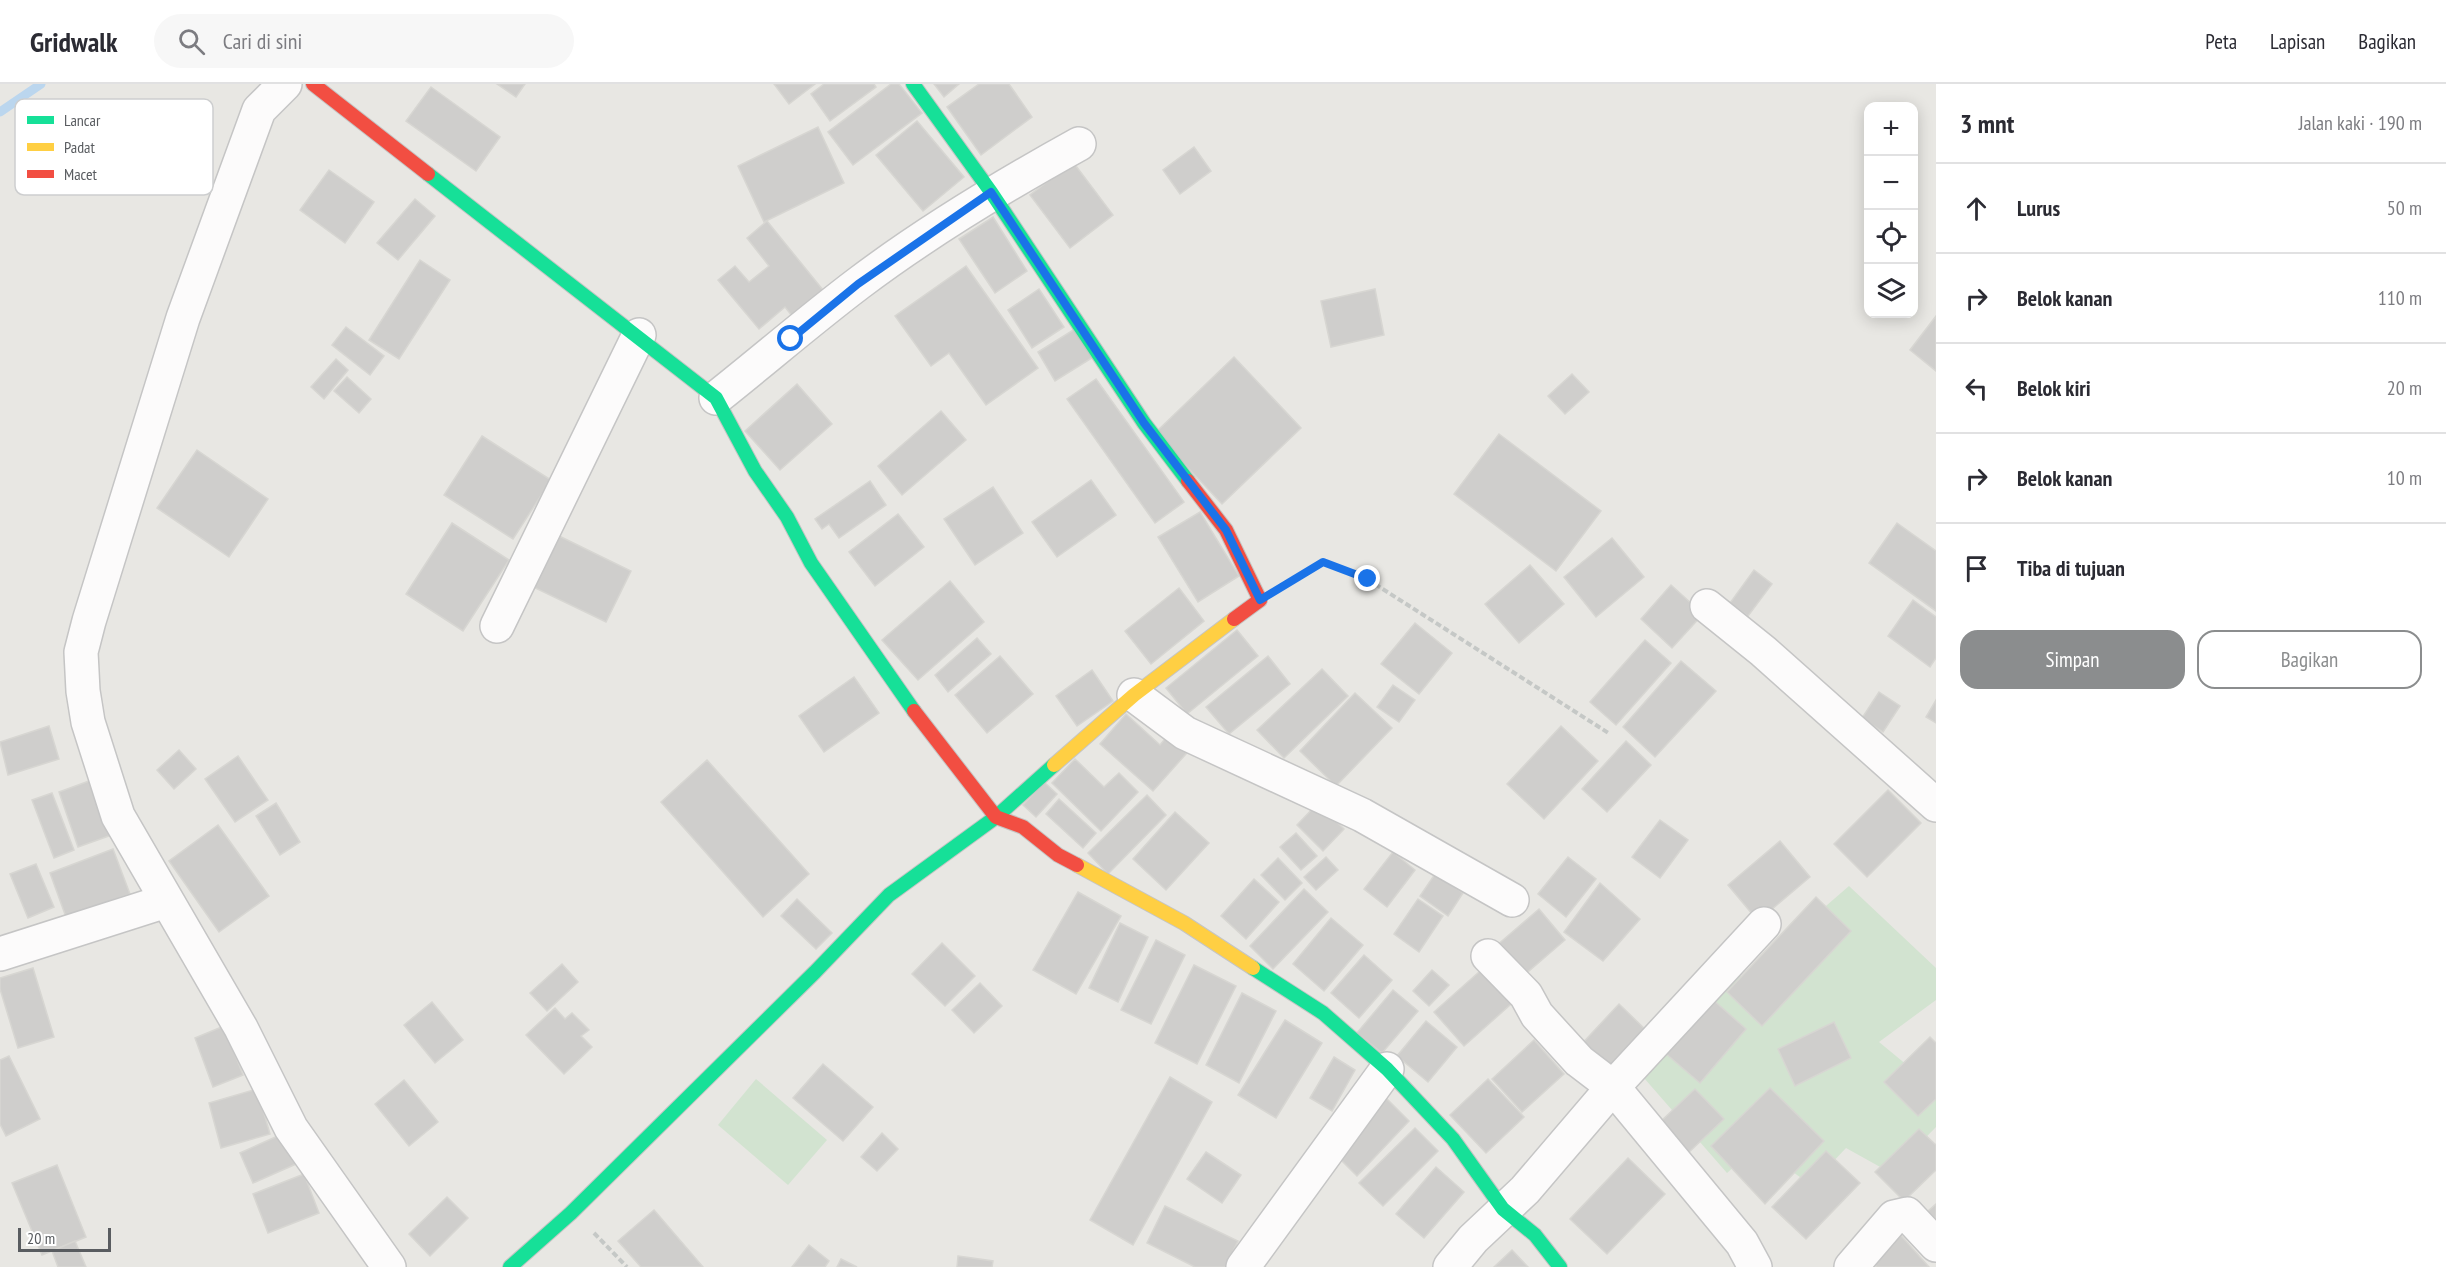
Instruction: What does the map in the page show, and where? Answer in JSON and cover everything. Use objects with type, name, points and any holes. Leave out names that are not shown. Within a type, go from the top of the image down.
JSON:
[{"type":"street","points":[[285,84],[259,110],[183,318],[81,652],[83,691],[88,722],[118,816],[241,1028],[291,1128],[388,1267]]},
{"type":"street","points":[[313,84],[716,398],[755,471],[786,517],[811,563],[936,743],[996,817],[1023,827],[1058,855],[1204,936],[1323,1013],[1387,1069],[1453,1139],[1503,1209],[1535,1235],[1560,1267]]},
{"type":"street","points":[[510,1267],[571,1213],[815,972],[889,895],[996,817],[1134,696],[1260,600],[1226,530],[1144,423],[991,192],[913,84]]},
{"type":"street","points":[[716,398],[858,284],[991,192],[1079,144]]},
{"type":"street","points":[[497,626],[639,336]]},
{"type":"street","points":[[1707,606],[1763,651],[1936,806]]},
{"type":"street","points":[[1134,696],[1185,733],[1362,815],[1512,900]]},
{"type":"street","points":[[0,954],[166,901]]},
{"type":"street","points":[[1450,1267],[1473,1239],[1525,1190],[1613,1087],[1764,924]]},
{"type":"street","points":[[1488,956],[1526,995],[1537,1015],[1579,1061],[1613,1087],[1742,1243],[1755,1267]]},
{"type":"street","points":[[1243,1267],[1387,1069]]},
{"type":"street","points":[[1851,1267],[1894,1217],[1907,1214],[1936,1245]]},
{"type":"path","points":[[1260,600],[1323,562],[1344,568],[1368,579],[1610,734]]},
{"type":"path","points":[[571,1213],[627,1267]]},
{"type":"green space","points":[[1849,886],[1936,968],[1936,1000],[1879,1042],[1936,1089],[1936,1127],[1891,1173],[1846,1148],[1811,1185],[1757,1146],[1727,1173],[1637,1070],[1723,962],[1743,978]]},
{"type":"green space","points":[[756,1079],[827,1140],[788,1185],[718,1125]]},
{"type":"building","points":[[497,84],[525,84],[516,97]]},
{"type":"building","points":[[774,84],[815,84],[789,104]]},
{"type":"building","points":[[824,84],[874,84],[876,87],[830,121],[811,94]]},
{"type":"building","points":[[891,84],[899,84],[922,113],[853,165],[828,132]]},
{"type":"building","points":[[934,84],[959,84],[944,97]]},
{"type":"building","points":[[979,84],[1009,84],[1032,117],[981,155],[947,107]]},
{"type":"building","points":[[431,87],[500,137],[476,171],[406,121]]},
{"type":"building","points":[[917,121],[964,177],[923,211],[876,155]]},
{"type":"building","points":[[818,127],[844,183],[764,222],[738,166]]},
{"type":"building","points":[[1194,147],[1211,171],[1180,194],[1163,170]]},
{"type":"building","points":[[1073,162],[1113,215],[1070,248],[1030,195]]},
{"type":"building","points":[[329,170],[374,202],[345,243],[300,210]]},
{"type":"building","points":[[415,199],[435,216],[398,260],[377,243]]},
{"type":"building","points":[[993,217],[1027,271],[995,293],[959,239]]},
{"type":"building","points":[[767,221],[827,295],[796,321],[785,307],[759,329],[718,280],[735,266],[749,282],[769,266],[747,238]]},
{"type":"building","points":[[420,260],[450,280],[399,359],[369,340]]},
{"type":"building","points":[[966,266],[1038,368],[986,405],[949,353],[931,366],[895,316]]},
{"type":"building","points":[[1039,289],[1064,327],[1032,348],[1008,310]]},
{"type":"building","points":[[1375,289],[1384,335],[1331,347],[1321,301]]},
{"type":"building","points":[[1936,316],[1936,371],[1910,350]]},
{"type":"building","points":[[346,327],[384,356],[370,375],[332,345]]},
{"type":"building","points":[[1078,327],[1095,356],[1055,381],[1038,352]]},
{"type":"building","points":[[1234,357],[1301,428],[1222,504],[1155,433]]},
{"type":"building","points":[[336,359],[348,370],[324,399],[311,387]]},
{"type":"building","points":[[1572,374],[1589,392],[1565,414],[1548,396]]},
{"type":"building","points":[[347,377],[371,399],[359,413],[334,391]]},
{"type":"building","points":[[1096,379],[1184,502],[1155,523],[1067,399]]},
{"type":"building","points":[[797,384],[832,424],[780,470],[745,431]]},
{"type":"building","points":[[941,411],[966,440],[902,495],[878,466]]},
{"type":"building","points":[[1499,434],[1601,511],[1556,571],[1454,494]]},
{"type":"building","points":[[482,436],[551,480],[513,539],[444,495]]},
{"type":"building","points":[[197,450],[268,499],[229,557],[157,508]]},
{"type":"building","points":[[1091,480],[1116,515],[1057,557],[1032,522]]},
{"type":"building","points":[[870,481],[886,505],[839,538],[829,524],[822,529],[815,519]]},
{"type":"building","points":[[993,487],[1023,533],[975,565],[944,519]]},
{"type":"building","points":[[1200,512],[1239,576],[1198,602],[1158,537]]},
{"type":"building","points":[[898,514],[924,547],[875,586],[849,552]]},
{"type":"building","points":[[452,523],[509,560],[463,631],[406,594]]},
{"type":"building","points":[[1897,523],[1936,551],[1936,611],[1869,563]]},
{"type":"building","points":[[555,534],[631,571],[606,622],[531,586]]},
{"type":"building","points":[[1612,538],[1644,577],[1596,617],[1564,577]]},
{"type":"building","points":[[1530,565],[1564,604],[1519,643],[1485,604]]},
{"type":"building","points":[[1754,570],[1772,584],[1748,616],[1730,603]]},
{"type":"building","points":[[950,581],[984,622],[918,680],[882,640]]},
{"type":"building","points":[[1671,585],[1703,614],[1672,648],[1641,619]]},
{"type":"building","points":[[1179,588],[1204,621],[1151,664],[1125,631]]},
{"type":"building","points":[[1913,600],[1936,617],[1936,658],[1930,667],[1888,636]]},
{"type":"building","points":[[1415,623],[1452,653],[1419,694],[1381,664]]},
{"type":"building","points":[[1237,630],[1258,656],[1187,714],[1166,688]]},
{"type":"building","points":[[977,638],[991,654],[948,692],[935,675]]},
{"type":"building","points":[[1645,640],[1671,663],[1616,725],[1590,702]]},
{"type":"building","points":[[1000,656],[1033,694],[987,733],[955,695]]},
{"type":"building","points":[[1268,656],[1290,684],[1229,734],[1206,707]]},
{"type":"building","points":[[1681,661],[1716,691],[1655,757],[1623,727]]},
{"type":"building","points":[[1322,669],[1348,696],[1284,758],[1257,730]]},
{"type":"building","points":[[1092,670],[1113,701],[1077,726],[1056,696]]},
{"type":"building","points":[[854,677],[879,713],[824,752],[799,716]]},
{"type":"building","points":[[1393,685],[1415,700],[1399,722],[1377,707]]},
{"type":"building","points":[[1879,692],[1900,706],[1883,732],[1862,718]]},
{"type":"building","points":[[1355,693],[1392,728],[1336,786],[1300,751]]},
{"type":"building","points":[[1936,700],[1936,723],[1926,717]]},
{"type":"building","points":[[1126,714],[1160,745],[1173,729],[1193,746],[1153,791],[1100,744]]},
{"type":"building","points":[[49,726],[59,759],[8,775],[0,742]]},
{"type":"building","points":[[1561,726],[1598,761],[1544,819],[1507,784]]},
{"type":"building","points":[[1626,741],[1651,765],[1607,812],[1582,789]]},
{"type":"building","points":[[179,750],[196,769],[174,789],[157,770]]},
{"type":"building","points":[[238,756],[268,800],[235,822],[205,779]]},
{"type":"building","points":[[1075,759],[1104,787],[1119,773],[1138,792],[1101,831],[1052,783]]},
{"type":"building","points":[[707,760],[809,874],[763,917],[661,802]]},
{"type":"building","points":[[100,777],[120,832],[78,847],[59,792]]},
{"type":"building","points":[[1044,782],[1057,794],[1036,817],[1023,805]]},
{"type":"building","points":[[1888,790],[1921,823],[1867,877],[1834,844]]},
{"type":"building","points":[[52,793],[74,850],[54,858],[32,800]]},
{"type":"building","points":[[1147,795],[1166,815],[1108,874],[1088,853]]},
{"type":"building","points":[[1059,799],[1096,833],[1083,848],[1046,814]]},
{"type":"building","points":[[276,803],[300,842],[280,855],[256,816]]},
{"type":"building","points":[[1318,803],[1344,829],[1323,851],[1297,825]]},
{"type":"building","points":[[1175,812],[1209,843],[1166,890],[1133,859]]},
{"type":"building","points":[[1660,820],[1688,840],[1660,878],[1632,857]]},
{"type":"building","points":[[218,825],[269,896],[219,932],[169,861]]},
{"type":"building","points":[[1296,833],[1317,856],[1301,870],[1280,847]]},
{"type":"building","points":[[1780,841],[1810,877],[1758,921],[1728,885]]},
{"type":"building","points":[[113,849],[130,894],[66,917],[50,873]]},
{"type":"building","points":[[1393,852],[1415,870],[1387,907],[1364,889]]},
{"type":"building","points":[[1326,857],[1338,870],[1316,890],[1304,877]]},
{"type":"building","points":[[1568,857],[1596,879],[1566,917],[1538,894]]},
{"type":"building","points":[[1278,858],[1302,883],[1285,900],[1261,875]]},
{"type":"building","points":[[36,864],[54,907],[28,918],[10,874]]},
{"type":"building","points":[[1435,874],[1463,893],[1448,916],[1420,896]]},
{"type":"building","points":[[1254,879],[1279,902],[1246,939],[1221,916]]},
{"type":"building","points":[[1600,883],[1640,919],[1603,961],[1564,932]]},
{"type":"building","points":[[1304,889],[1328,912],[1273,969],[1250,946]]},
{"type":"building","points":[[1078,892],[1121,916],[1076,994],[1033,970]]},
{"type":"building","points":[[1816,897],[1851,931],[1762,1026],[1727,992]]},
{"type":"building","points":[[797,899],[832,933],[816,949],[781,916]]},
{"type":"building","points":[[1418,899],[1443,916],[1419,952],[1394,934]]},
{"type":"building","points":[[1539,909],[1565,940],[1522,977],[1496,946]]},
{"type":"building","points":[[1331,918],[1363,945],[1324,991],[1293,964]]},
{"type":"building","points":[[1120,923],[1148,937],[1118,1002],[1089,988]]},
{"type":"building","points":[[1156,940],[1185,955],[1151,1024],[1121,1010]]},
{"type":"building","points":[[942,943],[975,976],[945,1006],[912,974]]},
{"type":"building","points":[[1364,955],[1392,980],[1359,1018],[1331,993]]},
{"type":"building","points":[[562,964],[578,982],[547,1011],[530,993]]},
{"type":"building","points":[[1488,964],[1519,997],[1464,1046],[1434,1012]]},
{"type":"building","points":[[1194,965],[1236,986],[1197,1064],[1155,1043]]},
{"type":"building","points":[[33,968],[54,1037],[18,1048],[0,989],[0,978]]},
{"type":"building","points":[[1432,970],[1449,985],[1429,1006],[1413,991]]},
{"type":"building","points":[[980,983],[1002,1006],[974,1033],[952,1010]]},
{"type":"building","points":[[1393,990],[1418,1011],[1382,1053],[1357,1033]]},
{"type":"building","points":[[1242,993],[1276,1011],[1239,1083],[1206,1065]]},
{"type":"building","points":[[1711,998],[1746,1029],[1700,1083],[1664,1052]]},
{"type":"building","points":[[432,1002],[463,1040],[435,1063],[404,1025]]},
{"type":"building","points":[[1619,1004],[1651,1035],[1610,1078],[1578,1048]]},
{"type":"building","points":[[555,1008],[565,1019],[572,1013],[589,1030],[581,1036],[592,1047],[564,1074],[526,1035]]},
{"type":"building","points":[[1285,1020],[1322,1043],[1276,1118],[1238,1095]]},
{"type":"building","points":[[1426,1021],[1457,1047],[1428,1082],[1397,1056]]},
{"type":"building","points":[[1834,1022],[1851,1058],[1795,1086],[1778,1049]]},
{"type":"building","points":[[224,1026],[243,1075],[213,1087],[195,1038]]},
{"type":"building","points":[[1930,1037],[1936,1043],[1936,1099],[1918,1116],[1884,1082]]},
{"type":"building","points":[[1534,1040],[1564,1074],[1522,1112],[1492,1079]]},
{"type":"building","points":[[9,1056],[40,1119],[6,1136],[0,1124],[0,1060]]},
{"type":"building","points":[[1334,1057],[1355,1070],[1332,1111],[1310,1098]]},
{"type":"building","points":[[823,1064],[873,1107],[843,1141],[793,1098]]},
{"type":"building","points":[[1170,1077],[1212,1102],[1133,1245],[1090,1220]]},
{"type":"building","points":[[1488,1079],[1524,1117],[1486,1153],[1450,1115]]},
{"type":"building","points":[[404,1080],[438,1122],[409,1146],[375,1104]]},
{"type":"building","points":[[1770,1088],[1824,1141],[1765,1204],[1711,1146]]},
{"type":"building","points":[[257,1089],[270,1134],[221,1148],[209,1103]]},
{"type":"building","points":[[1695,1089],[1724,1119],[1687,1154],[1658,1124]]},
{"type":"building","points":[[1384,1096],[1409,1121],[1357,1176],[1332,1151]]},
{"type":"building","points":[[1415,1128],[1438,1151],[1383,1206],[1359,1183]]},
{"type":"building","points":[[1919,1129],[1936,1145],[1936,1170],[1904,1201],[1875,1172]]},
{"type":"building","points":[[291,1130],[305,1160],[253,1183],[240,1153]]},
{"type":"building","points":[[882,1133],[898,1149],[877,1171],[861,1157]]},
{"type":"building","points":[[1826,1151],[1860,1183],[1806,1239],[1772,1207]]},
{"type":"building","points":[[1206,1152],[1241,1175],[1222,1203],[1187,1179]]},
{"type":"building","points":[[1628,1158],[1665,1194],[1607,1254],[1570,1219]]},
{"type":"building","points":[[57,1165],[86,1237],[42,1255],[12,1183]]},
{"type":"building","points":[[1436,1167],[1464,1192],[1424,1238],[1396,1214]]},
{"type":"building","points":[[304,1174],[319,1213],[268,1233],[253,1194]]},
{"type":"building","points":[[447,1197],[468,1218],[430,1256],[409,1234]]},
{"type":"building","points":[[1936,1204],[1936,1236],[1920,1218]]},
{"type":"building","points":[[1165,1206],[1238,1241],[1225,1267],[1195,1267],[1147,1243]]},
{"type":"building","points":[[654,1210],[703,1267],[641,1267],[618,1241]]},
{"type":"building","points":[[1896,1230],[1929,1267],[1877,1267],[1867,1257]]},
{"type":"building","points":[[75,1241],[86,1267],[58,1267],[52,1251]]},
{"type":"building","points":[[809,1245],[829,1261],[825,1267],[792,1267]]},
{"type":"building","points":[[1512,1250],[1528,1267],[1494,1267]]},
{"type":"building","points":[[958,1256],[993,1261],[992,1267],[957,1267]]},
{"type":"building","points":[[841,1259],[857,1267],[837,1267]]},
{"type":"waterway","points":[[19,99],[41,84]]},
{"type":"waterway","points":[[0,112],[15,102]]},
{"type":"traffic: fast","points":[[913,84],[991,192],[1144,423],[1188,481]]},
{"type":"traffic: fast","points":[[428,174],[716,398],[755,471],[787,517],[811,563],[914,711]]},
{"type":"traffic: fast","points":[[510,1267],[571,1213],[815,972],[889,895],[996,817],[1054,765]]},
{"type":"traffic: fast","points":[[1253,968],[1323,1013],[1387,1069],[1453,1139],[1503,1209],[1535,1235],[1560,1267]]},
{"type":"traffic: slow","points":[[1054,765],[1134,695],[1234,619]]},
{"type":"traffic: slow","points":[[1077,865],[1184,923],[1253,968]]},
{"type":"traffic: jam","points":[[313,84],[428,174]]},
{"type":"traffic: jam","points":[[1188,481],[1226,530],[1260,600],[1234,619]]},
{"type":"traffic: jam","points":[[914,711],[996,817],[1023,827],[1058,855],[1077,865]]},
{"type":"route","points":[[791,339],[858,284],[991,192],[1144,423],[1226,530],[1260,600],[1323,562],[1344,568],[1368,579]]}]
